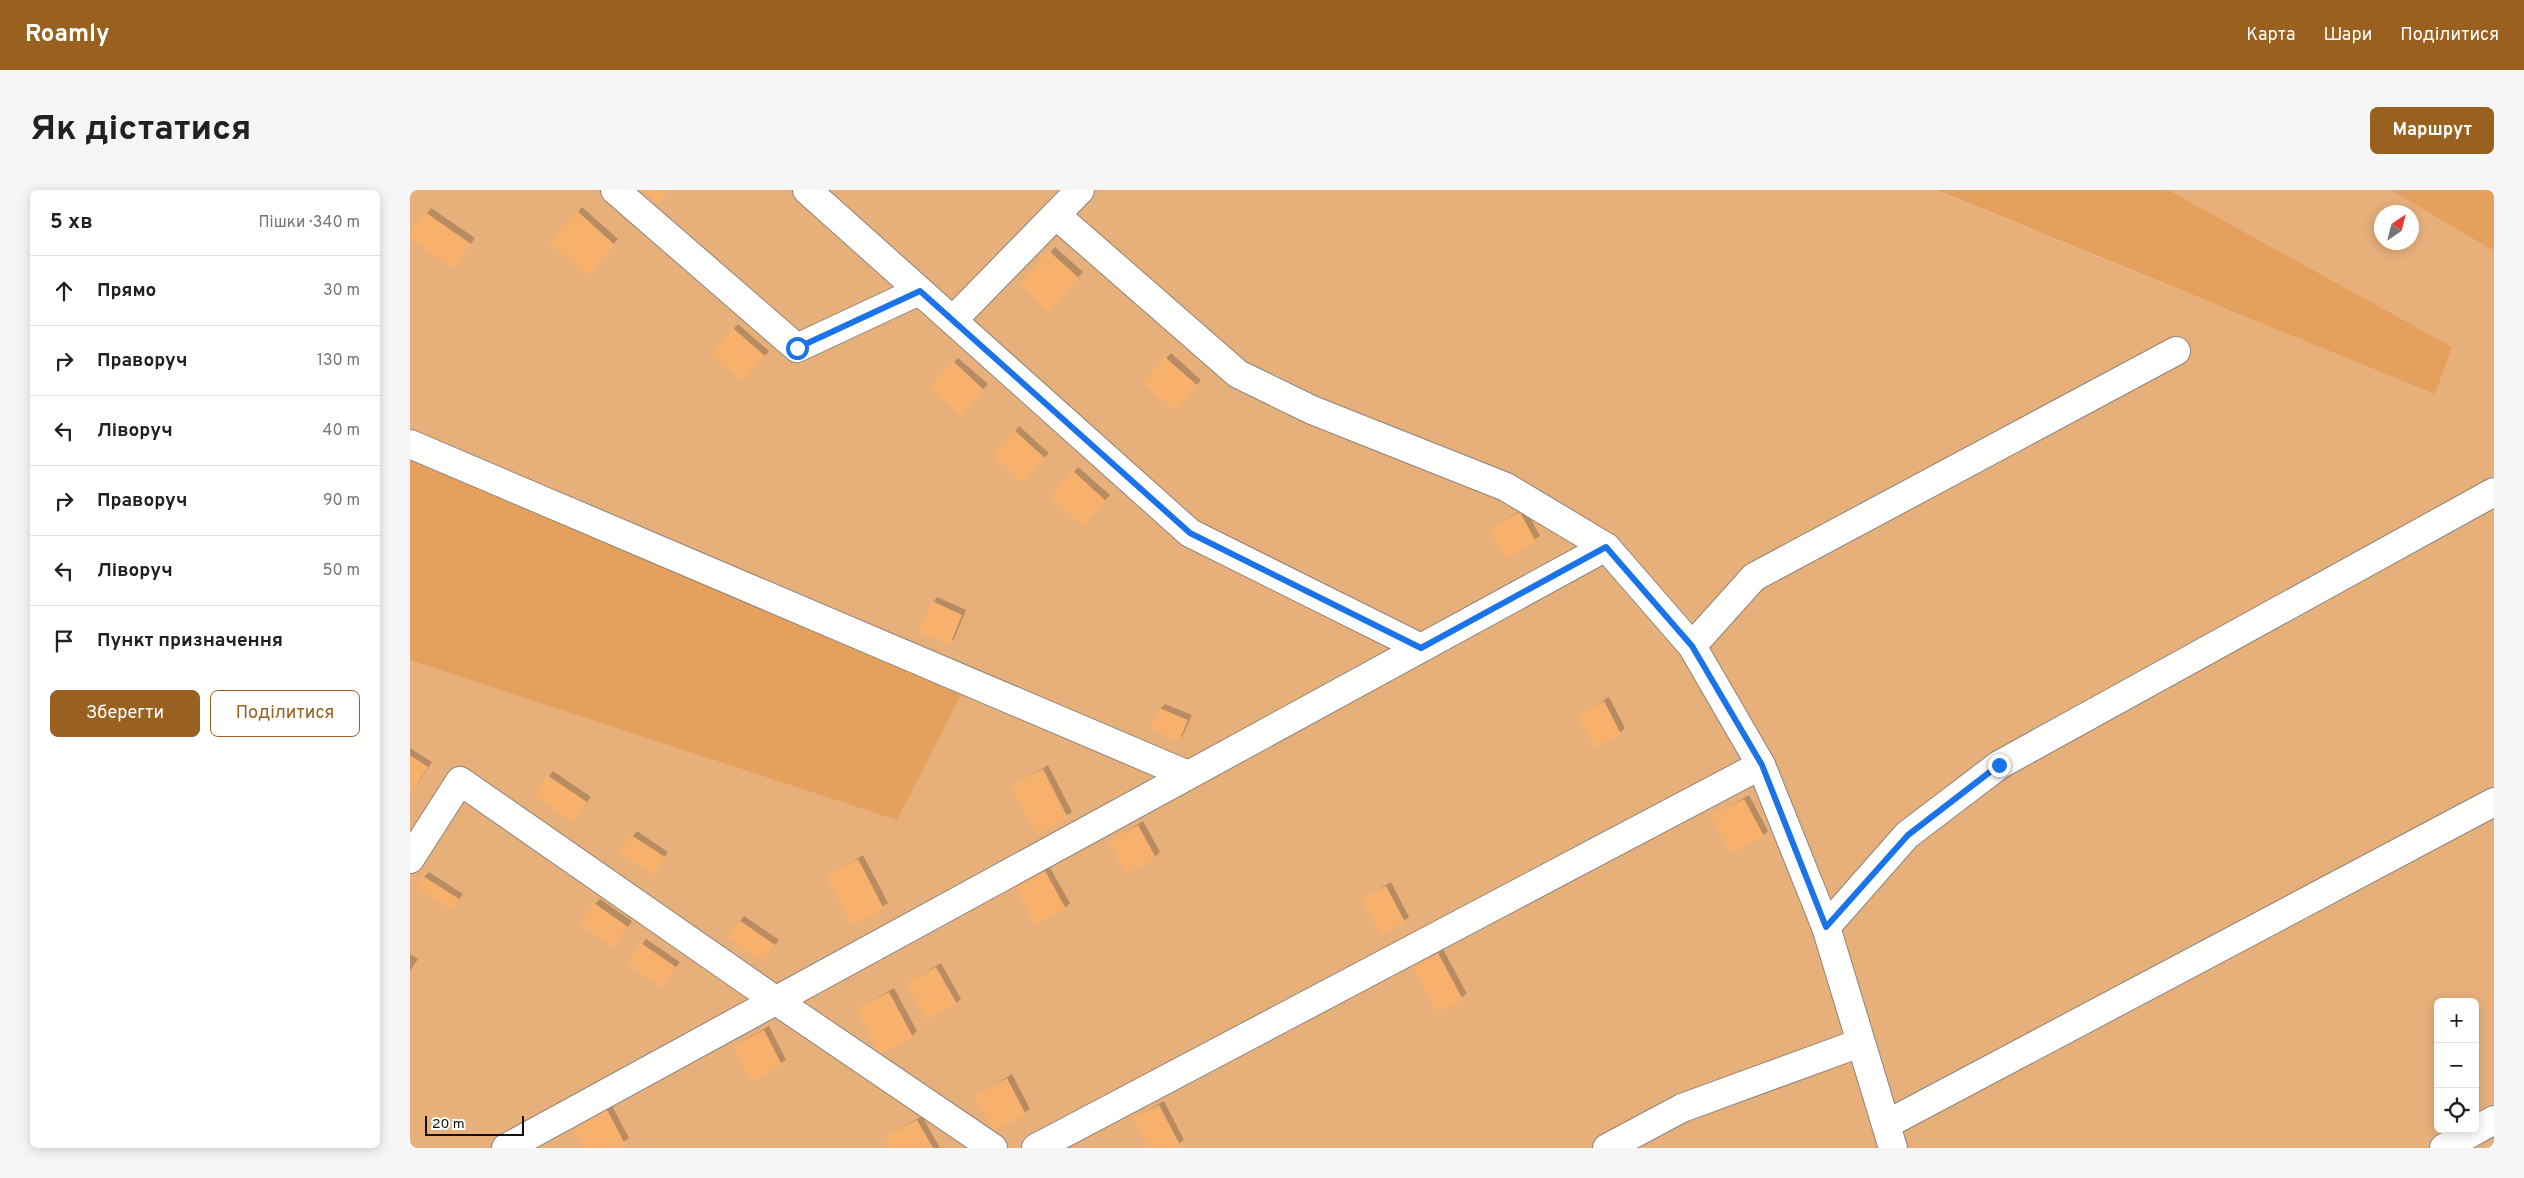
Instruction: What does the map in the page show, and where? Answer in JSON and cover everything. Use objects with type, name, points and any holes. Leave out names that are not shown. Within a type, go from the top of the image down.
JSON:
[{"type":"lane","points":[[615,190],[797,348],[920,291]]},
{"type":"lane","points":[[807,190],[1190,533],[1421,648]]},
{"type":"lane","points":[[953,320],[1080,190]]},
{"type":"lane","points":[[1056,215],[1238,374],[1312,410],[1506,487],[1606,547],[1692,646],[1762,765],[1826,927],[1890,1136],[2494,802]]},
{"type":"lane","points":[[1692,646],[1754,577],[2176,351]]},
{"type":"lane","points":[[410,444],[1188,775]]},
{"type":"lane","points":[[1826,927],[1908,835],[1999,765],[2494,492]]},
{"type":"lane","points":[[506,1148],[1606,547]]},
{"type":"lane","points":[[1036,1148],[1762,765]]},
{"type":"lane","points":[[410,859],[460,781],[775,1000],[993,1148]]},
{"type":"lane","points":[[1607,1148],[1682,1108],[1860,1043]]},
{"type":"lane","points":[[2444,1148],[2494,1120]]},
{"type":"shaded area","points":[[410,190],[1936,190],[2236,313],[1940,190],[2494,190],[2494,1148],[410,1148]]},
{"type":"shaded area","points":[[1936,190],[2168,190],[2452,347],[2435,394]]},
{"type":"shaded area","points":[[2391,190],[2494,190],[2494,250],[2419,205]]},
{"type":"shaded area","points":[[410,444],[968,681],[897,820],[410,660]]},
{"type":"building","points":[[643,190],[670,190],[658,203]]},
{"type":"building","points":[[577,211],[615,245],[587,276],[549,242]]},
{"type":"building","points":[[425,212],[471,244],[454,269],[410,238],[410,233]]},
{"type":"building","points":[[1049,251],[1079,278],[1049,312],[1019,285]]},
{"type":"building","points":[[733,328],[765,356],[742,382],[710,354]]},
{"type":"building","points":[[1165,357],[1198,386],[1175,411],[1142,383]]},
{"type":"building","points":[[953,361],[984,390],[961,416],[929,388]]},
{"type":"building","points":[[1014,430],[1045,458],[1023,483],[992,455]]},
{"type":"building","points":[[1073,471],[1106,501],[1083,526],[1050,497]]},
{"type":"building","points":[[1520,512],[1536,542],[1505,559],[1489,529]]},
{"type":"building","points":[[932,601],[962,615],[950,645],[918,632]]},
{"type":"building","points":[[1604,701],[1621,734],[1595,748],[1577,716]]},
{"type":"building","points":[[1159,708],[1188,720],[1179,741],[1150,729]]},
{"type":"building","points":[[410,755],[428,767],[410,795]]},
{"type":"building","points":[[1043,769],[1068,818],[1037,835],[1011,786]]},
{"type":"building","points":[[547,775],[587,802],[573,823],[534,795]]},
{"type":"building","points":[[1744,799],[1764,836],[1731,854],[1711,816]]},
{"type":"building","points":[[1138,825],[1156,858],[1126,874],[1108,841]]},
{"type":"building","points":[[631,835],[665,857],[653,875],[619,852]]},
{"type":"building","points":[[858,859],[884,909],[852,926],[826,876]]},
{"type":"building","points":[[1044,869],[1066,909],[1035,925],[1014,885]]},
{"type":"building","points":[[423,876],[459,899],[452,910],[416,887]]},
{"type":"building","points":[[1386,886],[1405,922],[1381,935],[1361,899]]},
{"type":"building","points":[[594,903],[628,927],[614,948],[579,924]]},
{"type":"building","points":[[739,920],[775,945],[763,962],[727,937]]},
{"type":"building","points":[[641,943],[676,967],[662,988],[627,964]]},
{"type":"building","points":[[1438,953],[1463,1000],[1437,1013],[1413,967]]},
{"type":"building","points":[[936,967],[957,1004],[926,1020],[906,983]]},
{"type":"building","points":[[889,992],[913,1037],[880,1054],[856,1009]]},
{"type":"building","points":[[764,1030],[782,1065],[751,1082],[733,1047]]},
{"type":"building","points":[[1007,1078],[1026,1115],[994,1131],[974,1096]]},
{"type":"building","points":[[1159,1105],[1180,1145],[1175,1148],[1149,1148],[1133,1118]]},
{"type":"building","points":[[606,1108],[625,1144],[617,1148],[585,1148],[573,1126]]},
{"type":"building","points":[[917,1120],[933,1148],[891,1148],[885,1137]]},
{"type":"route","points":[[797,348],[920,291],[1190,533],[1421,648],[1606,547],[1692,646],[1762,765],[1826,927],[1908,835],[1999,765]]}]
